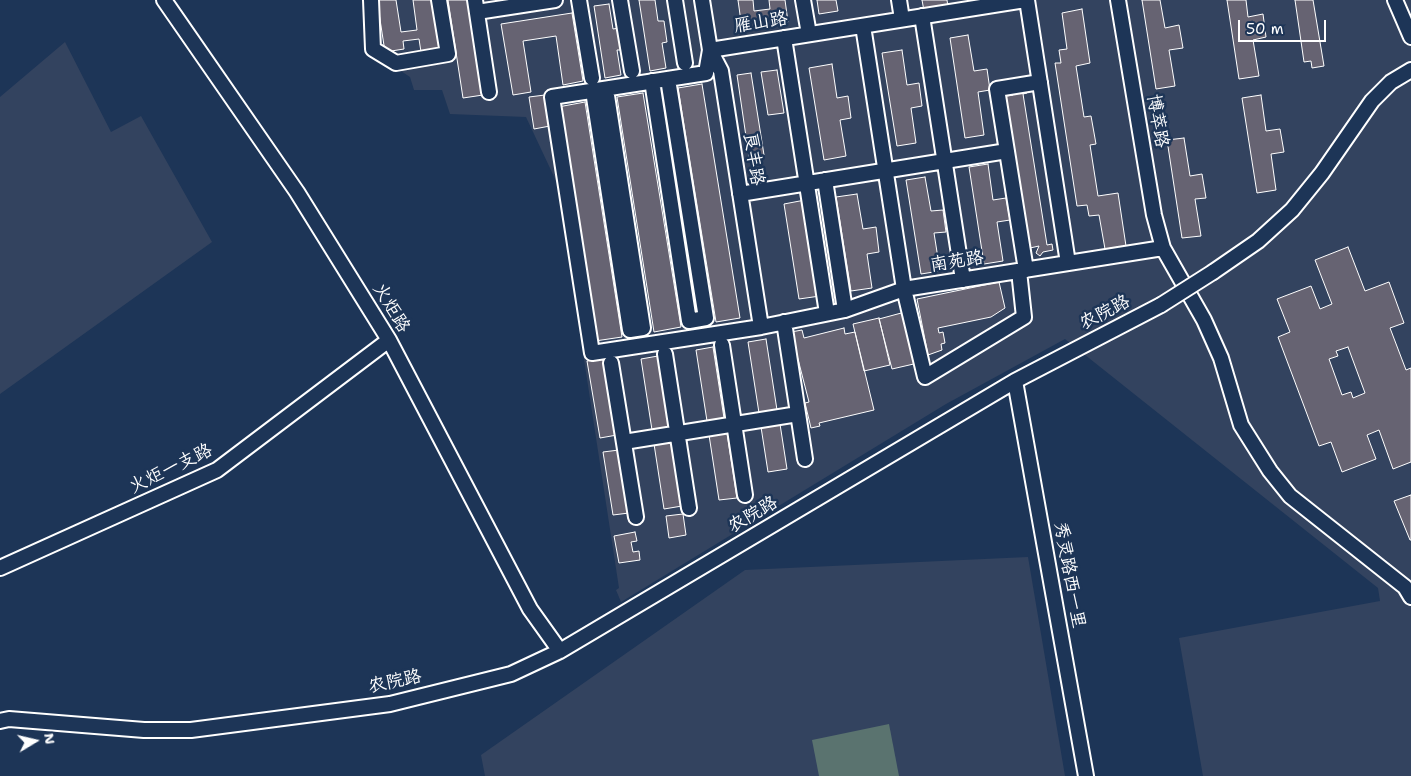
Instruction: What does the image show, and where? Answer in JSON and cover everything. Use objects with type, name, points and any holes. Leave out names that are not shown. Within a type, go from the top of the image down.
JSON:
[{"type":"street","name":"火炬路","points":[[164,0],[298,192],[389,340],[530,608],[560,651]]},
{"type":"street","points":[[371,0],[373,49],[396,63],[448,54],[439,0]]},
{"type":"street","points":[[490,92],[476,6],[555,0]]},
{"type":"street","points":[[579,0],[597,86],[643,328],[630,330],[597,86]]},
{"type":"street","points":[[620,0],[632,71]]},
{"type":"street","points":[[675,0],[685,63]]},
{"type":"street","name":"良丰路","points":[[702,0],[710,50],[720,70],[761,327]]},
{"type":"street","points":[[803,0],[809,34]]},
{"type":"street","points":[[899,0],[902,19]]},
{"type":"street","points":[[1026,0],[1068,263]]},
{"type":"street","name":"雁山路","points":[[710,50],[922,16],[969,4],[1026,0]]},
{"type":"street","name":"博萃路","points":[[1118,0],[1154,215],[1163,248],[1204,320],[1218,350],[1241,425],[1270,471],[1290,496],[1405,587],[1411,597]]},
{"type":"street","points":[[1395,0],[1411,37]]},
{"type":"street","points":[[922,16],[963,280]]},
{"type":"street","points":[[863,26],[904,289],[925,377],[1024,317],[1022,270],[997,89],[1040,82]]},
{"type":"street","points":[[784,38],[827,314]]},
{"type":"street","points":[[597,86],[652,81],[706,73],[710,50]]},
{"type":"street","name":"农院路","points":[[0,721],[9,719],[144,730],[192,730],[390,704],[511,674],[560,651],[1015,382],[1160,305],[1214,272],[1258,241],[1292,210],[1322,173],[1372,101],[1391,82],[1411,70]]},
{"type":"street","points":[[652,81],[689,320],[706,318],[668,79]]},
{"type":"street","name":"南苑路","points":[[597,86],[552,97],[592,353],[761,327],[827,314],[845,310],[904,289],[1163,248]]},
{"type":"street","points":[[740,194],[1006,151]]},
{"type":"street","points":[[825,180],[845,310]]},
{"type":"street","points":[[784,322],[805,459]]},
{"type":"street","name":"火炬一支路","points":[[0,568],[217,470],[389,340]]},
{"type":"street","points":[[722,345],[745,495]]},
{"type":"street","points":[[665,354],[689,508]]},
{"type":"street","points":[[611,363],[636,517]]},
{"type":"street","name":"秀灵路西一里","points":[[1015,382],[1086,776]]},
{"type":"street","points":[[624,442],[798,414]]},
{"type":"shaded area","points":[[367,0],[1411,0],[1411,776],[1203,776],[1179,638],[1380,601],[1378,588],[1065,339],[946,404],[621,602],[616,590],[619,588],[557,183],[526,117],[450,114],[442,90],[414,90],[410,77],[369,50]]},
{"type":"shaded area","points":[[65,42],[111,132],[141,116],[212,242],[0,394],[0,97]]},
{"type":"shaded area","points":[[1028,557],[1065,776],[485,776],[481,755],[745,570]]},
{"type":"green space","points":[[889,724],[899,776],[819,776],[812,740]]},
{"type":"building","points":[[377,0],[396,0],[401,32],[417,30],[413,0],[432,0],[440,49],[421,52],[419,39],[403,41],[404,49],[385,52]]},
{"type":"building","points":[[448,0],[468,0],[483,95],[463,98]]},
{"type":"building","points":[[639,0],[655,0],[658,21],[664,21],[667,42],[662,43],[666,68],[650,71]]},
{"type":"building","points":[[738,0],[753,0],[754,11],[770,9],[769,0],[785,0],[788,22],[742,29]]},
{"type":"building","points":[[817,0],[836,0],[838,11],[819,14]]},
{"type":"building","points":[[922,0],[947,0],[948,7],[924,11]]},
{"type":"building","points":[[1142,0],[1160,0],[1165,28],[1179,25],[1183,48],[1169,50],[1175,86],[1156,89]]},
{"type":"building","points":[[1227,0],[1246,0],[1248,17],[1263,14],[1266,37],[1253,40],[1259,76],[1239,79]]},
{"type":"building","points":[[1295,0],[1313,0],[1324,66],[1312,68],[1311,61],[1304,62]]},
{"type":"building","points":[[609,4],[613,29],[619,28],[622,50],[617,50],[621,75],[605,78],[594,6]]},
{"type":"building","points":[[1082,9],[1090,63],[1076,66],[1084,117],[1091,116],[1096,144],[1090,145],[1098,196],[1118,193],[1126,246],[1105,249],[1099,215],[1089,216],[1087,205],[1077,206],[1055,63],[1061,63],[1059,50],[1067,49],[1062,13]]},
{"type":"building","points":[[572,13],[583,81],[563,85],[556,36],[523,41],[531,92],[513,95],[501,24]]},
{"type":"building","points":[[968,35],[974,71],[987,69],[990,90],[978,92],[984,135],[965,138],[950,38]]},
{"type":"building","points":[[902,50],[907,85],[919,83],[922,106],[911,108],[916,143],[897,146],[882,53]]},
{"type":"building","points":[[832,64],[837,98],[848,96],[851,118],[840,120],[846,156],[824,160],[809,68]]},
{"type":"building","points":[[777,70],[784,113],[768,115],[761,72]]},
{"type":"building","points":[[751,73],[764,155],[749,157],[737,75]]},
{"type":"building","points":[[702,84],[740,318],[716,322],[678,88]]},
{"type":"building","points":[[1026,87],[1027,93],[1023,94],[1047,245],[1052,244],[1053,250],[1043,252],[1040,256],[1036,253],[1039,246],[1030,248],[1006,96],[1013,95],[1012,89]]},
{"type":"building","points":[[643,93],[681,327],[654,332],[617,97]]},
{"type":"building","points":[[545,95],[550,126],[534,129],[529,97]]},
{"type":"building","points":[[1261,95],[1266,131],[1280,129],[1284,152],[1271,154],[1276,190],[1257,193],[1242,98]]},
{"type":"building","points":[[585,102],[622,337],[595,341],[558,107]]},
{"type":"building","points":[[1184,138],[1190,176],[1202,174],[1206,198],[1195,199],[1201,236],[1182,238],[1167,140]]},
{"type":"building","points":[[988,164],[993,200],[1006,198],[1010,220],[997,222],[1003,261],[984,264],[969,167]]},
{"type":"building","points":[[925,177],[931,211],[943,210],[946,232],[934,233],[940,271],[921,274],[906,180]]},
{"type":"building","points":[[857,194],[863,229],[876,227],[879,252],[867,254],[872,288],[851,291],[836,197]]},
{"type":"building","points":[[805,200],[820,296],[799,299],[784,204]]},
{"type":"building","points":[[1348,247],[1365,291],[1389,282],[1404,323],[1390,328],[1406,370],[1411,368],[1411,462],[1393,469],[1379,430],[1367,435],[1376,459],[1342,472],[1331,442],[1319,446],[1278,337],[1290,332],[1277,299],[1311,286],[1320,309],[1332,304],[1315,260]],"holes":[[[1348,347],[1365,393],[1353,398],[1351,392],[1342,395],[1329,359],[1338,356],[1336,351]]]},
{"type":"building","points":[[999,282],[1005,308],[991,317],[938,328],[939,333],[943,332],[945,343],[941,344],[942,350],[928,355],[917,299]]},
{"type":"building","points":[[905,312],[918,363],[892,369],[879,319]]},
{"type":"building","points":[[879,318],[890,365],[864,371],[853,324]]},
{"type":"building","points":[[844,328],[845,334],[855,332],[874,410],[819,423],[820,426],[811,428],[805,403],[809,402],[791,332],[802,330],[804,338]]},
{"type":"building","points":[[766,339],[777,410],[759,413],[748,342]]},
{"type":"building","points":[[713,347],[724,418],[707,421],[696,350]]},
{"type":"building","points":[[658,356],[669,427],[652,430],[641,359]]},
{"type":"building","points":[[605,358],[617,435],[600,438],[587,361]]},
{"type":"building","points":[[780,424],[787,469],[768,472],[761,427]]},
{"type":"building","points":[[727,433],[737,498],[719,500],[709,435]]},
{"type":"building","points":[[671,441],[682,506],[664,509],[654,444]]},
{"type":"building","points":[[619,450],[629,513],[613,515],[603,452]]},
{"type":"building","points":[[1411,495],[1411,540],[1410,540],[1394,501]]},
{"type":"building","points":[[683,514],[686,535],[669,538],[666,516]]},
{"type":"building","points":[[635,532],[637,541],[631,542],[633,552],[639,551],[640,560],[619,563],[614,536]]}]
